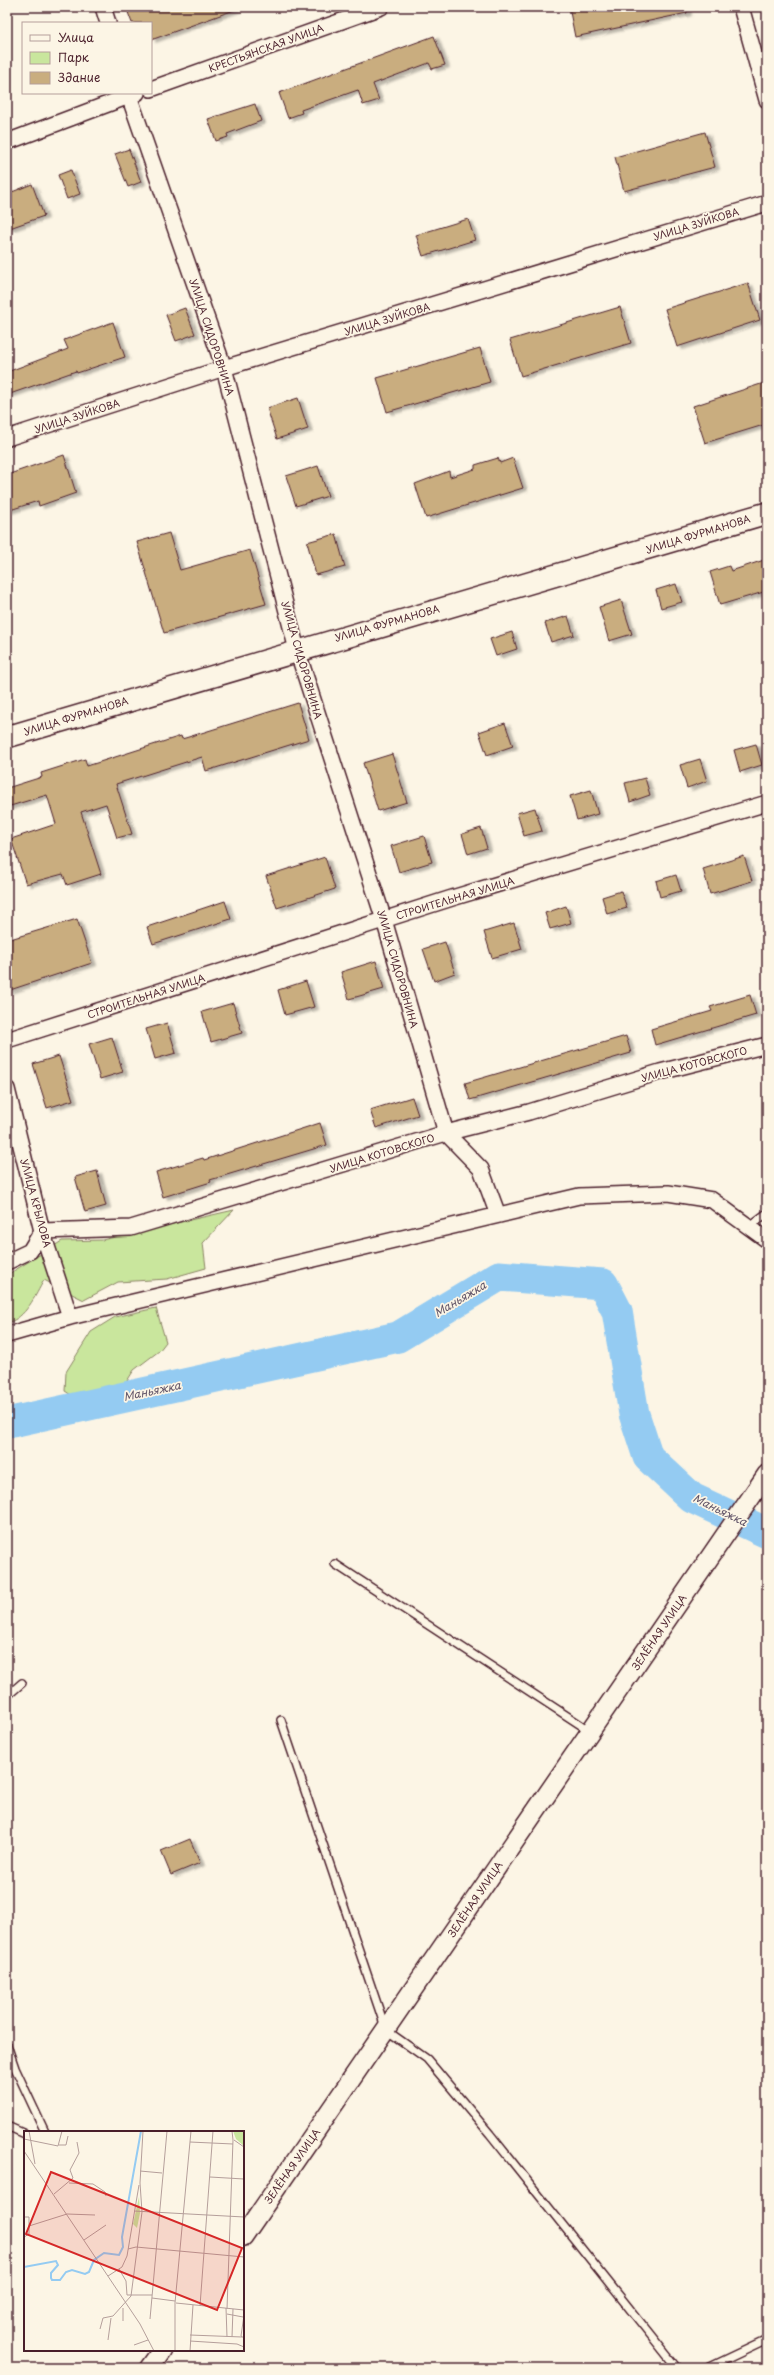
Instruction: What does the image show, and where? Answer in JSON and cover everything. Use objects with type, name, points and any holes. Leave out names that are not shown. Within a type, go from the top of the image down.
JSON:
[{"type":"main road","name":"УЛИЦА ФУРМАНОВА","points":[[7,737],[297,650],[767,513]]},
{"type":"street","points":[[104,7],[108,22]]},
{"type":"street","name":"КРЕСТЬЯНСКАЯ УЛИЦА","points":[[152,88],[381,7]]},
{"type":"street","points":[[741,7],[767,100]]},
{"type":"street","points":[[7,142],[132,94]]},
{"type":"street","name":"УЛИЦА СИДОРОВНИНА","points":[[132,94],[224,368],[297,650],[384,920],[446,1133],[481,1169],[498,1215]]},
{"type":"street","name":"УЛИЦА ЗУЙКОВА","points":[[7,438],[224,368],[767,203]]},
{"type":"street","name":"СТРОИТЕЛЬНАЯ УЛИЦА","points":[[7,1040],[384,920],[767,803]]},
{"type":"street","name":"УЛИЦА КОТОВСКОГО","points":[[42,1231],[131,1228],[446,1133],[529,1112],[660,1072],[767,1045]]},
{"type":"street","name":"УЛИЦА КРЫЛОВА","points":[[7,1089],[42,1231],[70,1317]]},
{"type":"street","points":[[7,1335],[70,1317],[579,1196],[668,1193],[712,1200],[750,1226],[767,1240]]},
{"type":"street","points":[[7,1262],[30,1251],[42,1231]]},
{"type":"street","name":"ЗЕЛЁНАЯ УЛИЦА","points":[[244,2235],[767,1474]]},
{"type":"street","points":[[149,2368],[161,2351]]},
{"type":"lane","points":[[750,1226],[767,1213]]},
{"type":"lane","points":[[335,1564],[590,1731]]},
{"type":"lane","points":[[7,1696],[22,1683]]},
{"type":"lane","points":[[281,1720],[386,2030],[427,2059],[490,2134],[677,2368]]},
{"type":"lane","points":[[7,2045],[15,2068],[45,2131]]},
{"type":"lane","points":[[7,2126],[24,2134]]},
{"type":"lane","points":[[708,2368],[767,2340]]},
{"type":"green space","points":[[234,1210],[203,1243],[206,1268],[167,1279],[118,1282],[84,1300],[44,1280],[25,1311],[14,1320],[7,1323],[7,1275],[62,1241],[102,1240]]},
{"type":"green space","points":[[156,1308],[166,1342],[159,1351],[134,1370],[120,1392],[79,1400],[65,1391],[66,1372],[91,1332],[115,1317]]},
{"type":"building","points":[[126,7],[236,7],[237,9],[152,40],[152,22],[132,22]]},
{"type":"building","points":[[569,7],[686,7],[687,13],[575,37]]},
{"type":"building","points":[[434,36],[445,65],[432,69],[429,63],[373,84],[379,100],[363,105],[358,90],[301,110],[302,113],[288,118],[279,93]]},
{"type":"building","points":[[255,104],[261,121],[227,134],[228,137],[216,141],[208,119]]},
{"type":"building","points":[[705,132],[715,167],[624,191],[615,157]]},
{"type":"building","points":[[129,149],[141,182],[128,187],[115,154]]},
{"type":"building","points":[[71,170],[80,194],[67,199],[58,175]]},
{"type":"building","points":[[32,184],[44,216],[7,229],[7,194]]},
{"type":"building","points":[[468,219],[475,240],[423,256],[416,235]]},
{"type":"building","points":[[748,283],[760,320],[677,347],[665,309]]},
{"type":"building","points":[[620,307],[631,343],[521,376],[510,340]]},
{"type":"building","points":[[185,308],[195,334],[176,341],[166,315]]},
{"type":"building","points":[[113,322],[125,357],[77,373],[76,371],[7,395],[7,372],[68,349],[64,340]]},
{"type":"building","points":[[480,348],[490,382],[387,412],[377,378]]},
{"type":"building","points":[[767,382],[767,424],[705,443],[693,406]]},
{"type":"building","points":[[298,398],[308,429],[277,439],[267,408]]},
{"type":"building","points":[[64,455],[76,493],[39,506],[38,501],[7,511],[7,475]]},
{"type":"building","points":[[498,458],[500,463],[513,458],[523,488],[426,518],[415,484],[449,471],[450,477],[475,469],[475,465]]},
{"type":"building","points":[[318,466],[328,496],[296,506],[286,476]]},
{"type":"building","points":[[169,533],[180,570],[250,550],[266,604],[164,633],[137,542]]},
{"type":"building","points":[[336,534],[345,567],[316,575],[307,542]]},
{"type":"building","points":[[767,559],[767,591],[720,605],[710,572],[729,566],[731,571]]},
{"type":"building","points":[[676,584],[682,602],[661,608],[656,590]]},
{"type":"building","points":[[621,600],[632,634],[609,641],[599,607]]},
{"type":"building","points":[[568,616],[574,635],[551,642],[545,623]]},
{"type":"building","points":[[512,632],[517,649],[496,656],[490,639]]},
{"type":"building","points":[[298,703],[309,739],[206,771],[202,757],[116,784],[132,834],[117,838],[106,804],[81,812],[101,874],[67,885],[63,874],[26,884],[11,839],[56,824],[47,795],[7,807],[7,788],[42,777],[41,773],[85,759],[87,766],[181,736],[182,739]]},
{"type":"building","points":[[505,723],[513,746],[487,755],[479,732]]},
{"type":"building","points":[[756,744],[762,765],[740,772],[734,750]]},
{"type":"building","points":[[392,754],[407,802],[378,811],[363,763]]},
{"type":"building","points":[[700,759],[707,781],[687,788],[680,765]]},
{"type":"building","points":[[645,778],[650,795],[630,802],[625,783]]},
{"type":"building","points":[[591,790],[598,814],[577,820],[570,796]]},
{"type":"building","points":[[535,808],[542,831],[524,836],[517,813]]},
{"type":"building","points":[[481,828],[487,848],[468,854],[462,834]]},
{"type":"building","points":[[424,836],[432,862],[399,872],[391,846]]},
{"type":"building","points":[[744,856],[752,881],[710,894],[703,869]]},
{"type":"building","points":[[325,857],[335,889],[277,908],[266,876]]},
{"type":"building","points":[[676,875],[681,891],[660,897],[656,881]]},
{"type":"building","points":[[621,891],[627,908],[607,914],[602,897]]},
{"type":"building","points":[[225,901],[231,919],[153,944],[147,927]]},
{"type":"building","points":[[566,906],[571,923],[550,929],[545,913]]},
{"type":"building","points":[[77,919],[92,963],[7,991],[7,940]]},
{"type":"building","points":[[514,923],[522,949],[492,958],[484,932]]},
{"type":"building","points":[[445,942],[455,973],[434,981],[423,949]]},
{"type":"building","points":[[376,961],[384,989],[349,999],[341,972]]},
{"type":"building","points":[[306,981],[314,1007],[285,1015],[278,990]]},
{"type":"building","points":[[750,995],[756,1015],[655,1045],[651,1029],[712,1011],[710,1007]]},
{"type":"building","points":[[233,1003],[242,1033],[211,1042],[202,1012]]},
{"type":"building","points":[[167,1023],[176,1053],[155,1059],[146,1029]]},
{"type":"building","points":[[626,1036],[631,1053],[470,1100],[465,1083]]},
{"type":"building","points":[[112,1037],[123,1072],[100,1079],[89,1044]]},
{"type":"building","points":[[59,1056],[73,1100],[47,1108],[33,1064]]},
{"type":"building","points":[[412,1097],[418,1115],[376,1128],[370,1110]]},
{"type":"building","points":[[320,1123],[327,1145],[210,1180],[211,1182],[163,1197],[156,1172],[203,1158],[204,1160]]},
{"type":"building","points":[[97,1171],[106,1206],[85,1212],[75,1177]]},
{"type":"building","points":[[190,1839],[200,1863],[171,1875],[161,1851]]},
{"type":"waterway","name":"Маньяжка","points":[[7,1423],[398,1337],[499,1276],[603,1284],[617,1311],[634,1414],[648,1457],[692,1498],[767,1533]]}]
